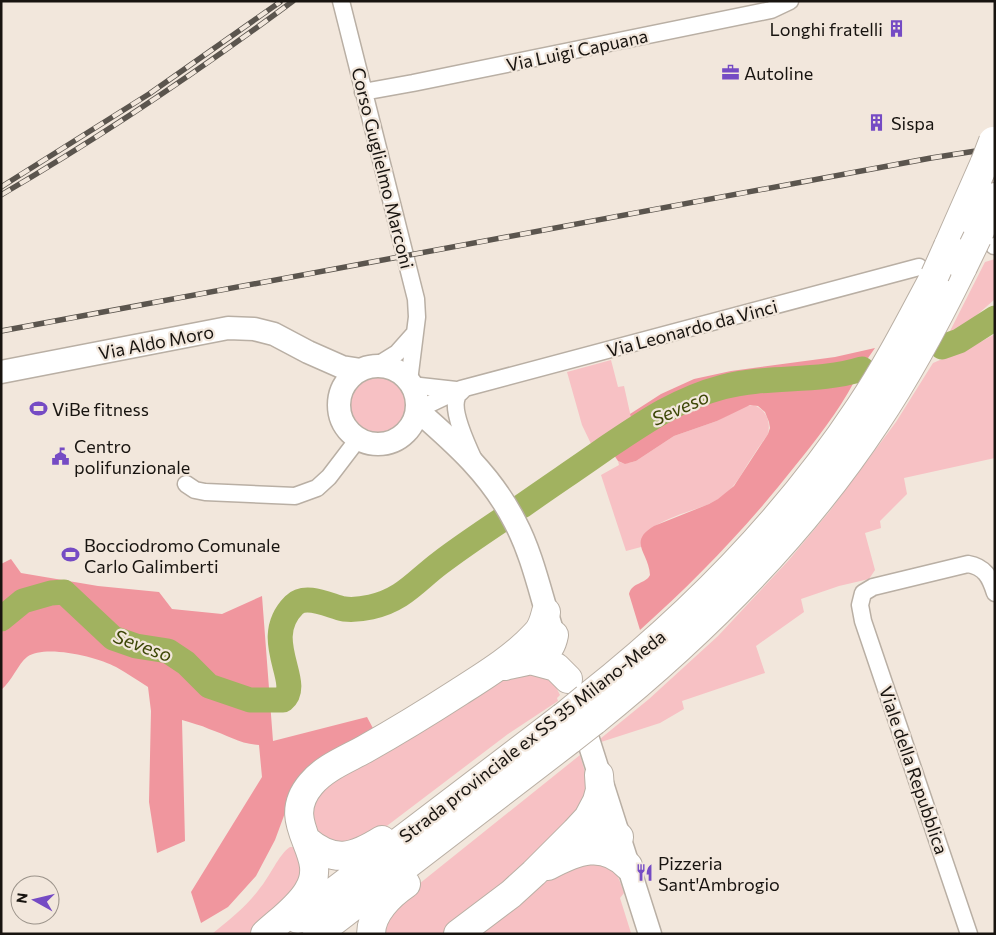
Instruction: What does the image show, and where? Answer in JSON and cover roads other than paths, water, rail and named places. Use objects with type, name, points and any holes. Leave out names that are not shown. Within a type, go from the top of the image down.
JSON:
[{"type":"highway","name":"Strada provinciale ex SS 35 Milano-Meda","points":[[279,934],[474,799],[590,710],[687,642],[759,570],[821,498],[877,422],[926,338],[956,257],[991,146]]},
{"type":"highway","name":"Strada provinciale ex SS 35 Milano-Meda","points":[[590,710],[711,588],[753,543],[814,470],[851,420],[897,344],[927,271],[989,243],[995,197]]},
{"type":"highway","points":[[265,934],[291,911],[308,892],[314,874],[311,851],[300,829],[298,816],[299,807],[305,792],[318,776],[544,641],[556,667],[568,679]]},
{"type":"highway","points":[[458,934],[511,894],[588,818],[597,801],[600,790],[599,775]]},
{"type":"highway","name":"Strada provinciale ex SS 35 Milano-Meda","points":[[317,934],[474,799]]},
{"type":"highway","points":[[306,840],[316,849],[328,854],[350,855],[474,799]]},
{"type":"highway","points":[[372,934],[373,922],[385,902],[425,869],[461,833],[474,799]]},
{"type":"highway","points":[[576,831],[594,826],[611,828],[612,853],[620,857],[628,866]]},
{"type":"highway","points":[[534,873],[582,851],[611,835]]},
{"type":"street","name":"Corso Guglielmo Marconi","points":[[341,1],[416,300],[417,317],[410,383]]},
{"type":"street","name":"Via Luigi Capuana","points":[[363,92],[771,10],[790,1]]},
{"type":"street","name":"Via Leonardo da Vinci","points":[[463,389],[927,271]]},
{"type":"street","name":"Via Aldo Moro","points":[[1,372],[228,328],[254,329],[274,334],[342,367],[368,368]]},
{"type":"street","points":[[368,368],[394,370],[410,383],[416,396],[417,410],[414,420],[402,436],[392,442],[369,444],[349,432],[339,411],[339,400],[343,388],[351,377],[368,368],[397,353],[414,335]]},
{"type":"street","name":"Via Aldo Moro","points":[[308,352],[329,378],[339,400]]},
{"type":"street","points":[[410,383],[441,389],[463,389]]},
{"type":"street","points":[[417,410],[463,389]]},
{"type":"street","points":[[463,389],[456,398],[456,404],[462,428],[476,465]]},
{"type":"street","points":[[417,410],[456,444],[476,465],[510,513],[544,641]]},
{"type":"street","points":[[402,436],[433,438],[456,444]]},
{"type":"street","points":[[186,484],[194,490],[205,492],[295,496],[316,488],[329,477],[358,439]]},
{"type":"street","name":"Viale della Repubblica","points":[[969,934],[862,621],[860,605],[863,593],[873,587],[968,564],[977,566],[988,575],[995,593]]},
{"type":"street","points":[[568,679],[599,775],[611,835]]},
{"type":"street","points":[[628,866],[650,934]]},
{"type":"waterway","name":"Seveso","points":[[942,347],[959,341],[995,318]]},
{"type":"waterway","name":"Seveso","points":[[522,506],[632,430],[690,398],[740,383],[828,376],[862,369]]},
{"type":"waterway","name":"Seveso","points":[[1,619],[23,601],[51,593],[64,592],[113,638],[136,646],[168,651],[186,663],[209,686],[250,700],[283,700],[288,692],[289,683],[280,632],[284,618],[294,605],[305,600],[311,600],[344,609],[358,609],[368,608],[392,600],[401,595],[448,557],[503,519]]},
{"type":"railway","points":[[1,195],[76,150],[150,102],[222,53],[293,1]]},
{"type":"railway","points":[[1,187],[149,94],[280,2]]},
{"type":"railway","points":[[1,331],[931,158],[995,148]]},
{"type":"place","name":"Longhi fratelli","points":[[897,29]]},
{"type":"place","name":"Autoline","points":[[730,73]]},
{"type":"place","name":"Sispa","points":[[877,123]]},
{"type":"place","name":"ViBe fitness","points":[[38,409]]},
{"type":"place","name":"Centro polifunzionale","points":[[60,456]]},
{"type":"place","name":"Bocciodromo Comunale Carlo Galimberti","points":[[70,555]]},
{"type":"place","name":"Pizzeria Sant'Ambrogio","points":[[644,873]]}]
